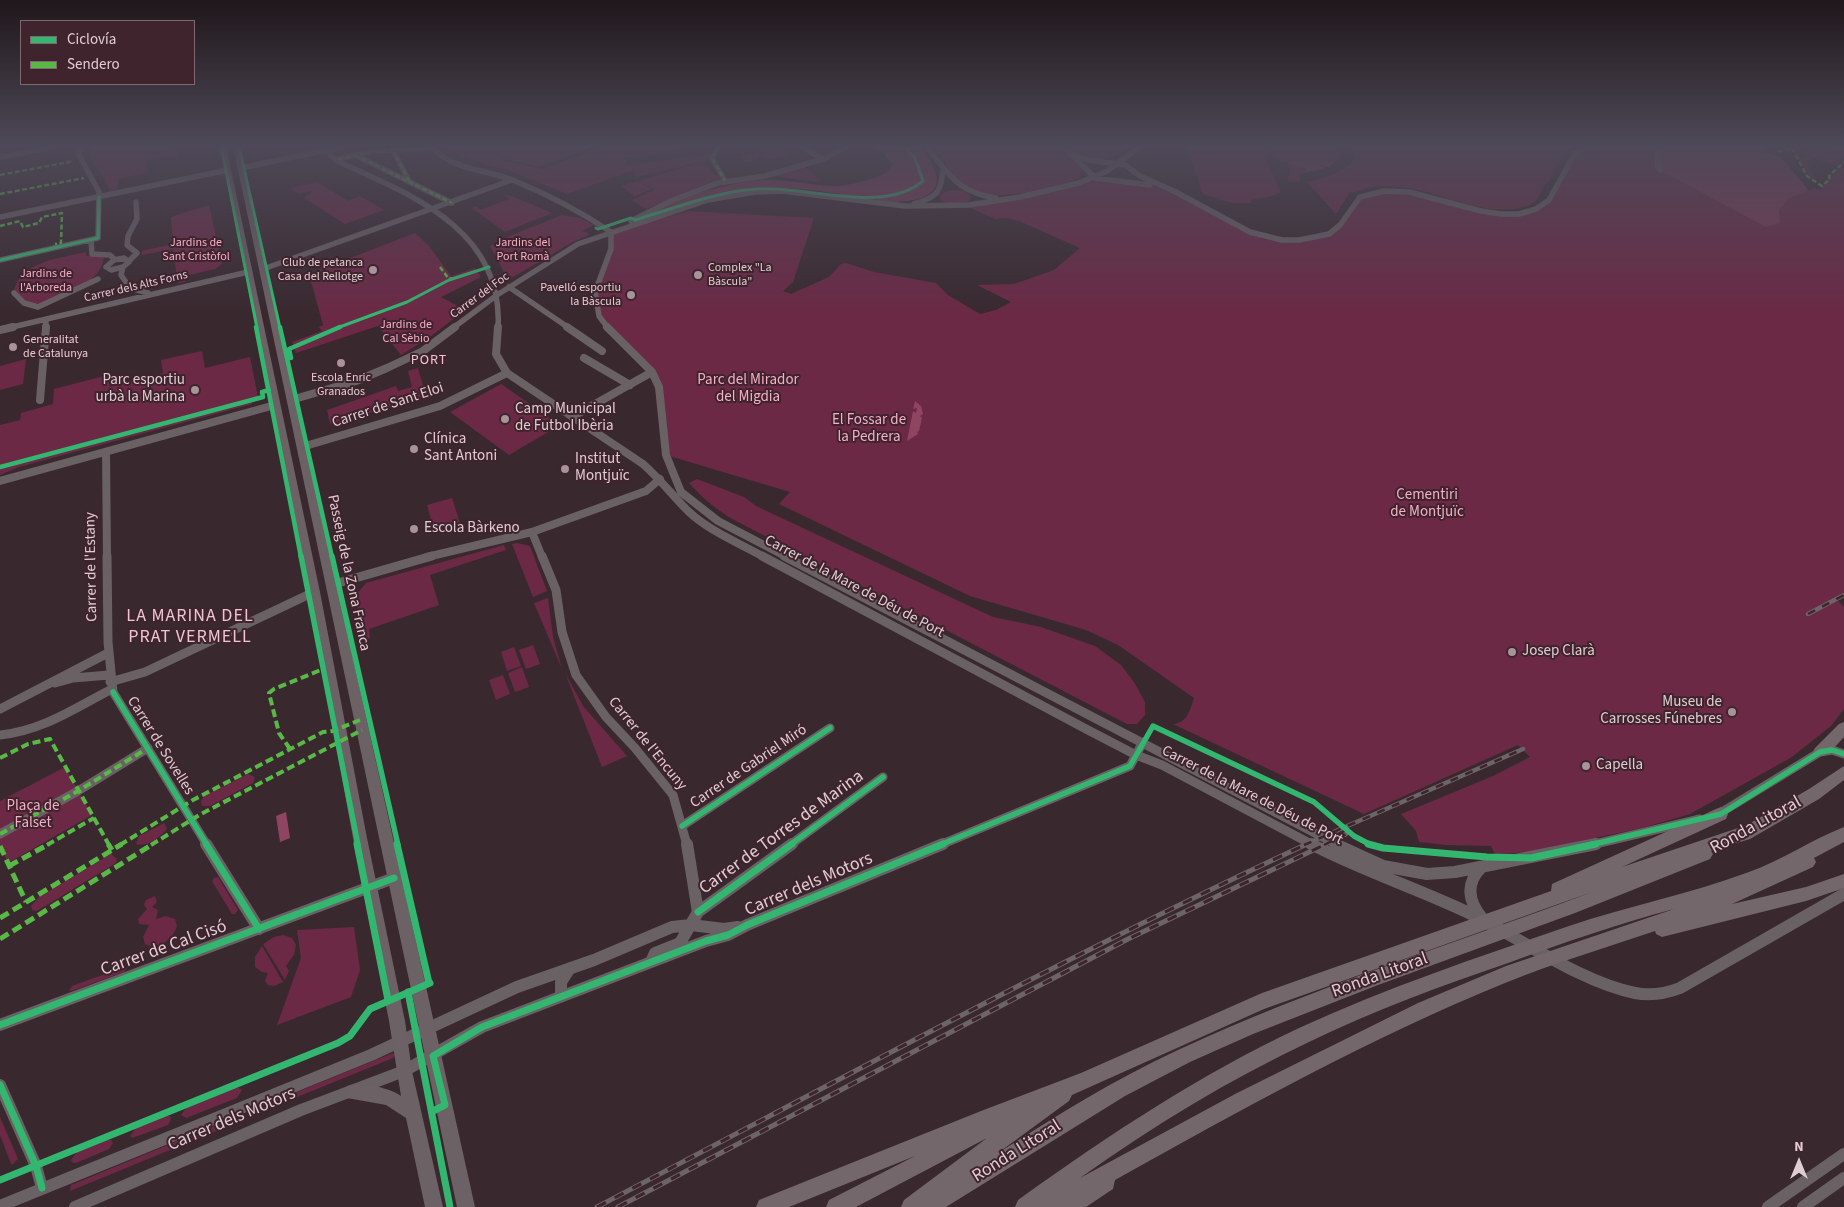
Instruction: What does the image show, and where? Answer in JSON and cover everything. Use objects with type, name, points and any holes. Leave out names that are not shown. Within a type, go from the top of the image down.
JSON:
[{"type":"highway","points":[[1820,752],[1844,728]]},
{"type":"highway","name":"Ronda Litoral","points":[[929,1207],[1089,1107],[1184,1056],[1332,993],[1647,879],[1711,851],[1752,830],[1832,782],[1844,772]]},
{"type":"highway","points":[[1498,923],[1721,814]]},
{"type":"highway","points":[[766,1207],[981,1120],[1048,1096],[1262,1001],[1439,938],[1498,923],[1752,830]]},
{"type":"highway","points":[[1047,1207],[1314,1062],[1424,1009],[1506,974],[1763,884],[1801,866],[1844,834]]},
{"type":"highway","name":"Ronda Litoral","points":[[1025,1207],[1107,1149],[1182,1101],[1271,1051],[1346,1016],[1546,942],[1633,913],[1748,880],[1784,865],[1844,834]]},
{"type":"highway","points":[[1576,950],[1806,894],[1844,881]]},
{"type":"highway","points":[[911,1207],[1001,1139],[1084,1081]]},
{"type":"highway","points":[[836,1207],[1048,1096]]},
{"type":"highway","points":[[1069,1207],[1160,1146]]},
{"type":"main road","points":[[234,202],[314,592],[404,1071],[434,1207]]},
{"type":"main road","name":"Passeig de la Zona Franca","points":[[248,202],[466,1207]]},
{"type":"main road","points":[[248,272],[263,269]]},
{"type":"main road","points":[[275,405],[291,400]]},
{"type":"main road","points":[[314,592],[331,585]]},
{"type":"main road","points":[[353,1092],[389,1097],[414,1114]]},
{"type":"street","points":[[0,217],[73,202]]},
{"type":"street","points":[[0,260],[98,238],[99,202]]},
{"type":"street","points":[[136,202],[137,219],[128,236],[127,245],[137,253],[123,267],[121,275],[130,288],[142,293],[158,293]]},
{"type":"street","name":"Carrer de la Mare de Déu de Port","points":[[419,202],[456,225],[487,263],[494,279],[497,295],[496,355],[507,373],[630,454],[660,479],[689,512],[714,530],[1136,755],[1162,765],[1370,873],[1498,923]]},
{"type":"street","points":[[263,269],[451,202]]},
{"type":"street","points":[[560,202],[589,216],[611,232]]},
{"type":"street","points":[[611,232],[668,202]]},
{"type":"street","name":"Carrer del Foc","points":[[291,400],[356,381],[422,351],[497,295],[578,244],[701,202]]},
{"type":"street","name":"Carrer del Foc","points":[[877,202],[905,206],[943,206],[986,202]]},
{"type":"street","points":[[905,206],[918,202]]},
{"type":"street","points":[[938,202],[943,206]]},
{"type":"street","points":[[1196,202],[1250,232],[1273,238],[1300,240],[1329,234],[1340,225],[1356,202]]},
{"type":"street","points":[[1449,202],[1481,211],[1509,214],[1528,212],[1542,207],[1547,202]]},
{"type":"street","points":[[572,417],[652,372],[608,330],[599,316],[596,307],[595,292],[611,249],[611,232]]},
{"type":"street","points":[[91,240],[92,254],[110,255],[115,260]]},
{"type":"street","points":[[123,267],[107,269],[107,264],[124,258],[129,261]]},
{"type":"street","name":"Carrer dels Alts Forns","points":[[0,330],[248,272]]},
{"type":"street","points":[[14,293],[17,298],[28,306],[38,307],[98,279]]},
{"type":"street","points":[[509,288],[602,351]]},
{"type":"street","points":[[40,400],[46,321]]},
{"type":"street","points":[[584,358],[630,385]]},
{"type":"street","name":"Carrer de la Mare de Déu de Port","points":[[652,372],[660,394],[666,455],[681,492],[718,521],[1167,756],[1383,866],[1427,874],[1455,872],[1578,848],[1721,814],[1820,752]]},
{"type":"street","name":"Carrer de Sant Eloi","points":[[302,447],[440,406],[507,373]]},
{"type":"street","points":[[0,481],[275,405]]},
{"type":"street","name":"Carrer de l'Estany","points":[[106,452],[108,653],[111,682]]},
{"type":"street","points":[[331,585],[409,561],[532,532],[646,491],[660,479]]},
{"type":"street","name":"Carrer de l'Encuny","points":[[532,532],[556,590],[562,632],[576,675],[606,717],[635,748],[673,795],[682,826],[698,912]]},
{"type":"street","points":[[0,736],[52,721],[111,682],[145,672],[314,592]]},
{"type":"street","points":[[0,709],[108,653]]},
{"type":"street","points":[[36,689],[72,678],[111,682]]},
{"type":"street","name":"Carrer de Sovelles","points":[[111,682],[148,748],[258,929]]},
{"type":"street","name":"Carrer de Gabriel Miró","points":[[682,826],[830,728]]},
{"type":"street","name":"Carrer dels Motors","points":[[75,1207],[301,1110],[353,1092],[404,1071],[470,1033],[561,996],[706,941],[728,935],[747,925],[1130,766],[1143,742]]},
{"type":"street","points":[[0,834],[78,791],[148,748]]},
{"type":"street","points":[[1820,752],[1832,750],[1844,754]]},
{"type":"street","name":"Carrer de Torres de Marina","points":[[698,912],[883,777]]},
{"type":"street","name":"Carrer de la Mare de Déu de Port","points":[[1482,867],[1472,876],[1469,894],[1479,914],[1498,923],[1600,983],[1628,992],[1653,994],[1667,993],[1680,988],[1844,894]]},
{"type":"street","name":"Carrer de Cal Cisó","points":[[0,1025],[394,878]]},
{"type":"street","points":[[651,962],[655,953],[680,943],[698,912]]},
{"type":"street","name":"Carrer dels Motors","points":[[0,1206],[400,1042],[517,987],[672,927],[691,925],[724,929],[747,925]]},
{"type":"street","points":[[561,996],[561,982],[570,968]]},
{"type":"street","points":[[0,1085],[36,1166],[42,1188]]},
{"type":"street","points":[[1768,1207],[1844,1154]]},
{"type":"street","points":[[1803,1207],[1844,1178]]},
{"type":"green space","points":[[311,202],[371,202],[384,210],[345,224]]},
{"type":"green space","points":[[500,202],[527,202],[552,213],[505,232],[472,208],[476,206],[480,210]]},
{"type":"green space","points":[[636,202],[662,202],[646,209]]},
{"type":"green space","name":"Cementiri de Montjuïc","points":[[983,202],[1194,202],[1236,225],[1282,240],[1329,234],[1356,202],[1445,202],[1481,211],[1509,214],[1542,207],[1545,202],[1844,202],[1844,592],[1836,599],[1844,607],[1844,709],[1831,726],[1792,757],[1690,814],[1642,828],[1527,852],[1495,855],[1491,846],[1419,842],[1416,831],[1401,814],[1493,776],[1530,757],[1518,745],[1364,814],[1173,724],[1185,718],[1194,698],[1118,645],[1086,630],[970,596],[779,504],[790,492],[666,455],[661,401],[652,372],[599,316],[595,292],[611,249],[611,232],[689,211],[814,218],[793,282],[783,291],[791,294],[829,277],[841,264],[846,263],[874,272],[936,283],[948,295],[980,314],[996,310],[1011,302],[977,285],[1014,284],[1054,270],[1080,248],[1019,221],[1006,218],[995,219],[964,205]]},
{"type":"green space","points":[[1325,202],[1343,202],[1336,214]]},
{"type":"green space","points":[[1462,202],[1534,202],[1523,207],[1508,209],[1492,209]]},
{"type":"green space","name":"Jardins de Sant Cristòfol","points":[[209,205],[222,264],[215,269],[185,276],[185,282],[178,283],[173,249],[142,255],[142,251],[173,244],[171,217]]},
{"type":"green space","name":"Jardins del Port Romà","points":[[562,215],[580,218],[594,225],[582,231],[590,234],[508,280],[490,246],[509,239],[507,237]]},
{"type":"green space","name":"Jardins de Cal Sèbio","points":[[415,233],[429,246],[451,276],[475,268],[481,277],[441,297],[465,310],[430,337],[401,355],[378,326],[296,353],[292,342],[322,331],[319,327],[323,325],[309,274]]},
{"type":"green space","name":"Jardins de l'Arboreda","points":[[86,252],[86,256],[104,256],[102,266],[96,274],[79,288],[38,306],[23,301],[14,290],[18,280],[34,267],[54,259]]},
{"type":"green space","points":[[202,351],[205,368],[250,357],[258,397],[252,399],[252,404],[19,467],[0,475],[0,425],[20,420],[21,413],[53,404],[54,389],[108,375],[110,387],[163,373],[161,360]]},
{"type":"green space","points":[[26,359],[23,384],[0,390],[0,366]]},
{"type":"green space","points":[[418,368],[426,397],[330,424],[327,410],[396,386],[398,391],[412,387],[408,371]]},
{"type":"green space","name":"Camp Municipal de Futbol Ibèria","points":[[501,384],[560,425],[509,455],[450,412]]},
{"type":"green space","points":[[697,479],[744,497],[756,506],[993,617],[1041,627],[1095,646],[1121,665],[1134,682],[1145,702],[1145,715],[1137,724],[1127,724],[736,521],[711,504],[689,483]]},
{"type":"green space","points":[[452,498],[460,523],[434,531],[427,505]]},
{"type":"green space","points":[[517,543],[530,546],[547,591],[533,597],[512,544]]},
{"type":"green space","points":[[504,545],[506,550],[430,575],[439,605],[369,629],[370,638],[364,640],[355,596],[366,583]]},
{"type":"green space","points":[[548,598],[553,637],[562,669],[534,603]]},
{"type":"green space","points":[[533,645],[540,664],[526,669],[519,650]]},
{"type":"green space","points":[[514,647],[521,666],[507,671],[501,652]]},
{"type":"green space","points":[[522,667],[529,687],[515,692],[508,673]]},
{"type":"green space","points":[[565,673],[583,706],[627,756],[602,767]]},
{"type":"green space","points":[[503,675],[510,694],[496,700],[489,680]]},
{"type":"green space","name":"Plaça de Falset","points":[[65,767],[92,815],[8,863],[0,846],[0,801]]},
{"type":"green space","points":[[248,774],[255,777],[253,783],[210,806],[202,806],[201,802],[204,796]]},
{"type":"green space","points":[[164,823],[167,829],[157,838],[149,843],[136,844],[139,836]]},
{"type":"green space","points":[[111,854],[117,859],[116,863],[37,911],[32,910],[31,906],[39,897]]},
{"type":"green space","points":[[218,877],[238,910],[235,914],[232,914],[212,881]]},
{"type":"green space","points":[[155,896],[157,902],[152,907],[158,910],[156,919],[166,916],[175,919],[177,926],[169,939],[160,945],[150,946],[145,944],[143,937],[149,925],[139,924],[138,919],[147,909],[144,905],[146,900]]},
{"type":"green space","points":[[354,927],[360,970],[351,997],[277,1025],[301,958],[297,930]]},
{"type":"green space","points":[[283,935],[292,938],[296,945],[294,955],[286,966],[289,971],[285,980],[263,944],[274,937]]},
{"type":"green space","points":[[262,946],[283,982],[274,986],[268,985],[265,981],[268,973],[262,972],[255,967],[255,957]]},
{"type":"green space","points":[[125,967],[127,968],[124,972],[71,991],[69,990],[72,986]]},
{"type":"green space","points":[[393,1053],[395,1056],[393,1058],[253,1115],[253,1110]]},
{"type":"green space","points":[[237,1087],[242,1090],[237,1098],[186,1118],[181,1115],[186,1108]]},
{"type":"green space","points":[[243,1114],[243,1120],[70,1191],[71,1185]]},
{"type":"green space","points":[[170,1116],[171,1119],[168,1125],[132,1138],[130,1136],[136,1128]]},
{"type":"green space","points":[[0,1117],[18,1159],[13,1164],[11,1164],[0,1135]]},
{"type":"green space","points":[[111,1140],[113,1143],[109,1149],[76,1163],[73,1163],[71,1160],[77,1152]]},
{"type":"shaded area","points":[[689,202],[643,218],[655,211],[669,204]]},
{"type":"shaded area","points":[[1720,202],[1785,202],[1779,210],[1780,223],[1766,227]]},
{"type":"shaded area","points":[[915,401],[921,406],[923,414],[920,416],[922,418],[918,434],[907,441],[913,411],[916,413],[917,408],[913,409]]},
{"type":"shaded area","points":[[286,812],[290,838],[280,842],[276,816]]},
{"type":"railway","points":[[1808,614],[1844,595]]},
{"type":"railway","points":[[1304,845],[1523,749]]},
{"type":"railway","points":[[1326,844],[1346,834]]},
{"type":"railway","points":[[597,1207],[1038,976],[1307,844]]},
{"type":"railway","points":[[618,1207],[1128,939],[1326,844]]},
{"type":"marked path","points":[[0,226],[20,221],[23,227],[39,223],[42,217],[62,213],[61,243],[55,244]]},
{"type":"marked path","points":[[440,267],[448,278],[453,279]]},
{"type":"marked path","points":[[290,749],[279,733],[269,693],[274,689],[323,669]]},
{"type":"marked path","points":[[0,918],[193,800],[323,732],[333,731],[360,720]]},
{"type":"marked path","points":[[0,939],[201,814],[362,730]]},
{"type":"marked path","points":[[0,758],[28,744],[50,739],[112,850]]},
{"type":"marked path","points":[[0,834],[78,791],[148,748]]},
{"type":"marked path","points":[[9,866],[94,818]]},
{"type":"marked path","points":[[0,846],[26,902]]},
{"type":"cycle path","points":[[0,260],[98,238],[99,202]]},
{"type":"cycle path","points":[[232,202],[388,1000]]},
{"type":"cycle path","points":[[252,202],[429,983]]},
{"type":"cycle path","points":[[596,228],[598,229],[631,218],[635,220],[692,202]]},
{"type":"cycle path","points":[[291,358],[289,349],[329,331],[407,302],[449,280],[489,267]]},
{"type":"cycle path","points":[[0,467],[263,397],[262,392],[269,390]]},
{"type":"cycle path","points":[[113,692],[259,929]]},
{"type":"cycle path","points":[[433,1111],[445,1105],[433,1056],[482,1027],[706,941],[728,935],[747,925],[1130,766],[1153,726],[1314,802],[1354,836],[1372,845],[1383,848],[1487,857],[1531,858],[1721,814],[1820,752],[1832,750],[1844,754]]},
{"type":"cycle path","points":[[682,826],[830,728]]},
{"type":"cycle path","points":[[698,912],[883,777]]},
{"type":"cycle path","points":[[0,1025],[394,878]]},
{"type":"cycle path","points":[[0,1180],[338,1043],[350,1036],[370,1009],[430,983]]},
{"type":"cycle path","points":[[408,992],[450,1207]]},
{"type":"cycle path","points":[[0,1085],[36,1166],[42,1188]]},
{"type":"place","name":"Club de petanca Casa del Rellotge","points":[[373,270]]},
{"type":"place","name":"Complex \"La Bàscula\"","points":[[698,275]]},
{"type":"place","name":"Pavelló esportiu la Bàscula","points":[[631,295]]},
{"type":"place","name":"Generalitat de Catalunya","points":[[13,347]]},
{"type":"place","name":"Escola Enric Granados","points":[[341,363]]},
{"type":"place","name":"Parc esportiu urbà la Marina","points":[[195,390]]},
{"type":"place","name":"Camp Municipal de Futbol Ibèria","points":[[505,419]]},
{"type":"place","name":"Clínica Sant Antoni","points":[[414,449]]},
{"type":"place","name":"Institut Montjuïc","points":[[565,469]]},
{"type":"place","name":"Escola Bàrkeno","points":[[414,529]]},
{"type":"place","name":"Josep Clarà","points":[[1512,652]]},
{"type":"place","name":"Museu de Carrosses Fúnebres","points":[[1732,712]]},
{"type":"place","name":"Capella","points":[[1586,766]]},
{"type":"district","name":"PORT","points":[[429,361]]},
{"type":"district","name":"LA MARINA DEL PRAT VERMELL","points":[[190,628]]},
{"type":"park label","name":"Parc del Mirador del Migdia","points":[[748,390]]},
{"type":"park label","name":"El Fossar de la Pedrera","points":[[869,430]]}]
